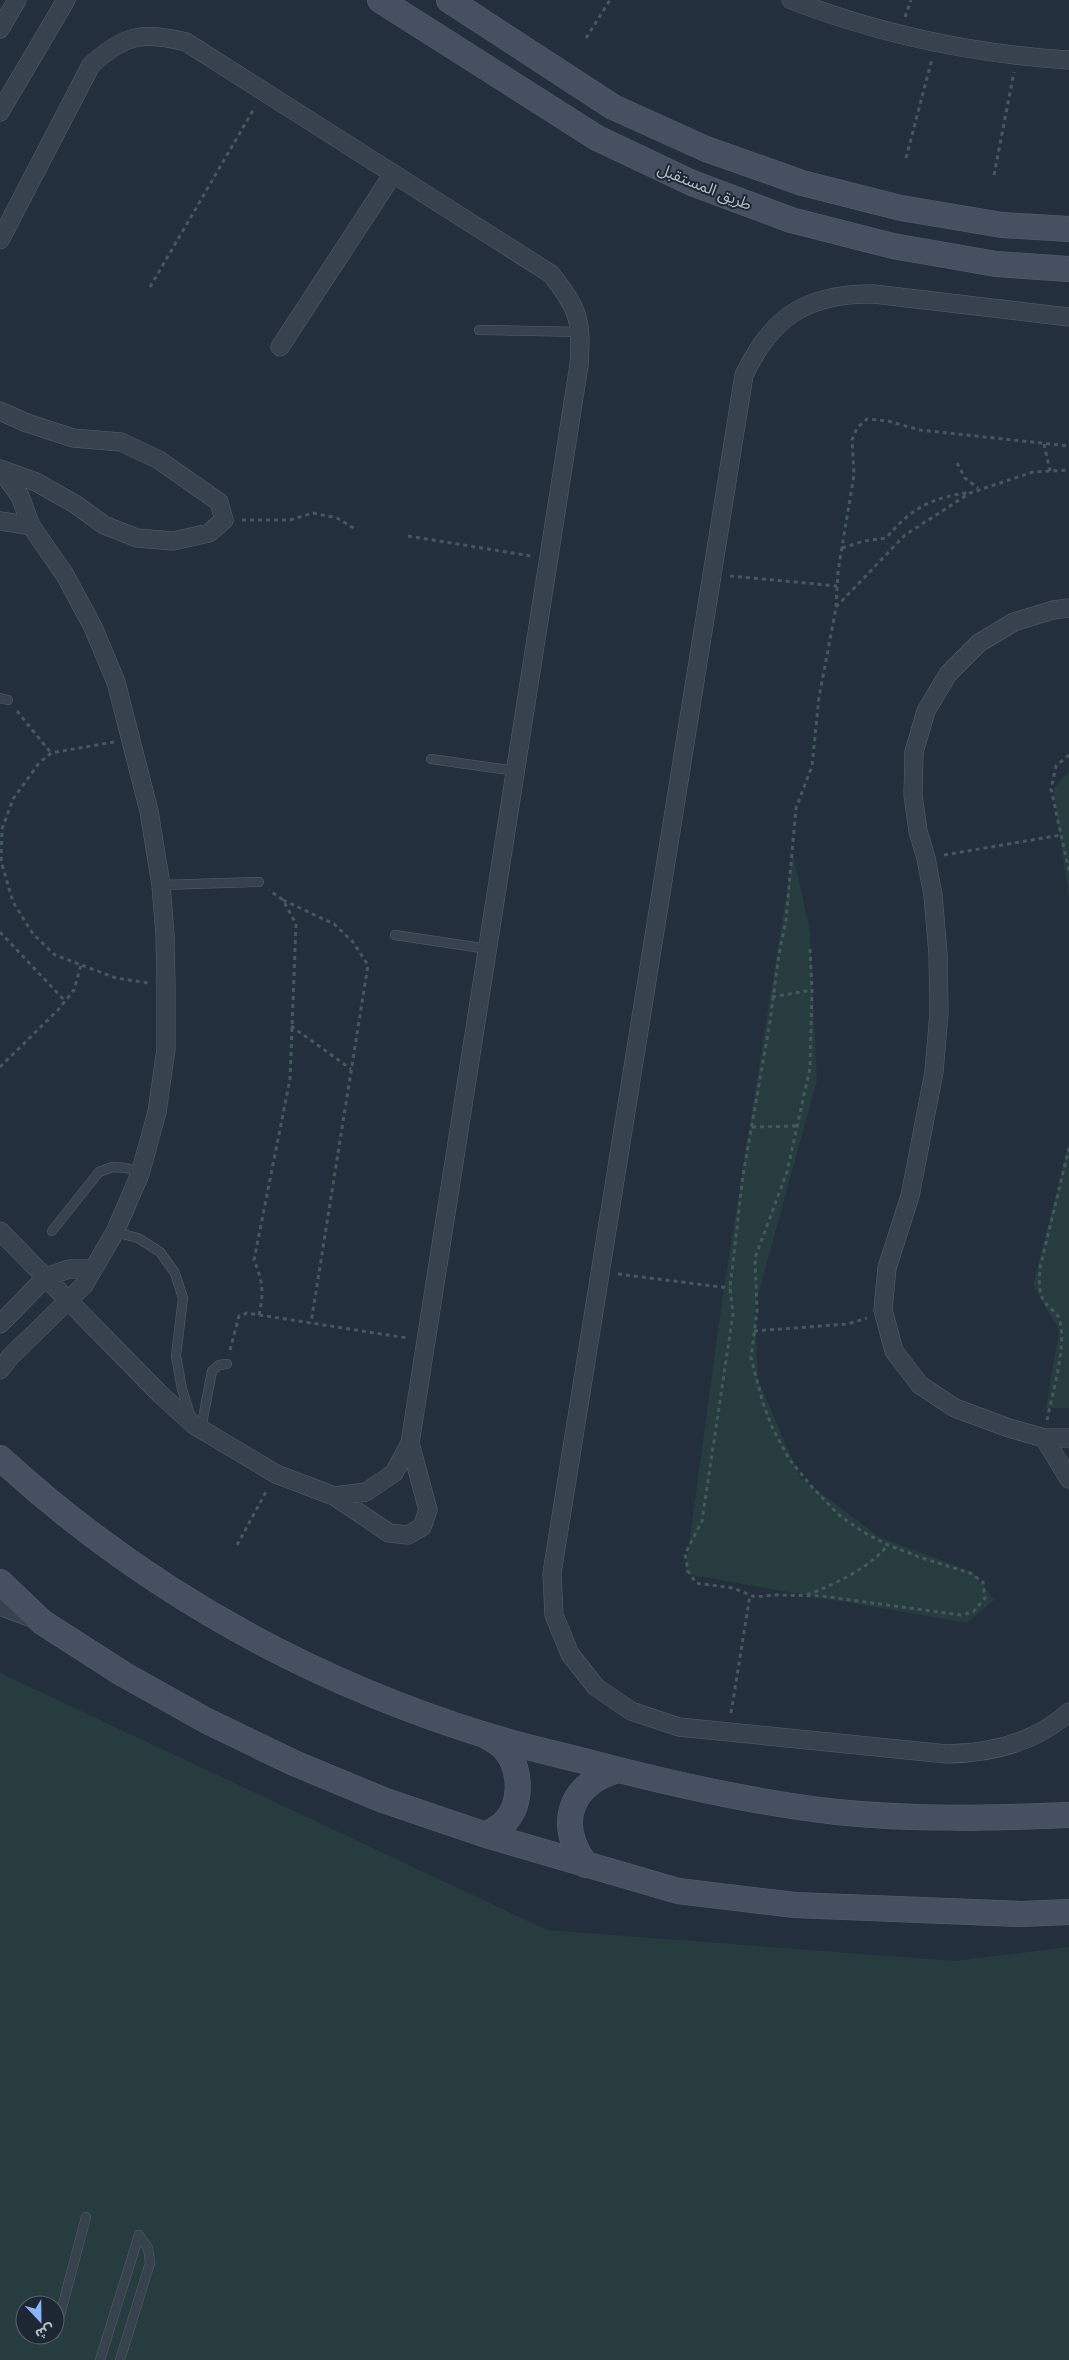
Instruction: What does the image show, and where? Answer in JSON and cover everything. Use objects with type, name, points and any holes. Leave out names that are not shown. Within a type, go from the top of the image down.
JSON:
[{"type":"street","points":[[0,29],[17,0]]},
{"type":"street","points":[[0,112],[66,0]]},
{"type":"street","name":"طريق المستقبل","points":[[380,0],[597,138],[701,187],[790,220],[892,246],[996,264],[1069,269]]},
{"type":"street","points":[[791,0],[836,18],[899,34],[1017,57],[1069,60]]},
{"type":"street","points":[[437,36],[452,24],[456,15],[452,2]]},
{"type":"street","points":[[452,2],[613,107],[706,149],[802,183],[902,208],[1002,224],[1069,230]]},
{"type":"street","points":[[0,240],[91,65],[110,48],[134,38],[160,36],[186,42],[551,274],[572,300],[582,332],[579,365],[549,559],[410,1443],[394,1473],[366,1492],[334,1496]]},
{"type":"street","points":[[280,347],[393,174]]},
{"type":"street","points":[[1069,317],[874,294],[837,296],[819,300],[794,312],[772,329],[756,350],[744,376],[552,1573],[554,1615],[570,1654],[596,1687],[631,1711],[680,1727],[728,1734],[947,1754],[978,1753],[1008,1746],[1037,1734],[1069,1712]]},
{"type":"street","points":[[0,411],[27,423],[73,438],[121,442],[159,460],[219,502],[224,520],[209,533],[173,541],[138,538],[104,525],[75,504],[36,482],[0,469]]},
{"type":"street","points":[[0,469],[20,496],[31,526],[65,575],[93,627],[116,682],[149,811],[161,885],[165,935],[166,986],[166,1049],[159,1103],[140,1174],[115,1232],[84,1285],[10,1357],[0,1370]]},
{"type":"street","points":[[0,521],[31,526]]},
{"type":"street","points":[[1069,608],[1053,610],[1014,622],[979,643],[948,674],[926,711],[914,752],[913,795],[918,832],[926,858],[933,895],[938,954],[939,1013],[934,1072],[910,1196],[886,1268],[883,1310],[894,1351],[920,1385],[955,1408],[1044,1438],[1069,1438]]},
{"type":"street","points":[[0,1231],[69,1299],[160,1394],[197,1427],[276,1474],[334,1496],[389,1533],[408,1535],[422,1527],[428,1510],[410,1443]]},
{"type":"street","points":[[0,1324],[46,1277],[68,1269],[93,1269]]},
{"type":"street","points":[[1044,1438],[1069,1479]]},
{"type":"street","points":[[0,1458],[48,1502],[129,1564],[216,1618],[306,1666],[400,1706],[487,1736],[711,1793],[836,1812],[963,1819],[1069,1815]]},
{"type":"street","points":[[0,1582],[42,1622]]},
{"type":"street","points":[[0,1606],[42,1622],[156,1693],[207,1721],[294,1763],[382,1800],[486,1835],[586,1865],[678,1891],[795,1905],[1022,1914],[1069,1912]]},
{"type":"street","points":[[486,1835],[503,1823],[514,1806],[518,1786],[515,1765],[503,1748],[487,1736]]},
{"type":"street","points":[[586,1865],[576,1851],[570,1834],[570,1816],[575,1799],[586,1785],[600,1775],[618,1770]]},
{"type":"lane","points":[[479,330],[582,332]]},
{"type":"lane","points":[[431,759],[516,771]]},
{"type":"lane","points":[[161,885],[259,882]]},
{"type":"lane","points":[[395,935],[488,949]]},
{"type":"lane","points":[[52,1231],[99,1172],[112,1167],[127,1168],[140,1174]]},
{"type":"lane","points":[[115,1232],[138,1238],[160,1252],[175,1273],[183,1298],[176,1356],[182,1389],[197,1427]]},
{"type":"lane","points":[[197,1427],[212,1371],[219,1365],[227,1364]]},
{"type":"lane","points":[[65,2297],[86,2217]]},
{"type":"lane","points":[[100,2360],[139,2235],[148,2248],[150,2263],[120,2360]]},
{"type":"path","points":[[586,38],[610,0]]},
{"type":"path","points":[[906,158],[937,42]]},
{"type":"path","points":[[994,175],[1017,57]]},
{"type":"path","points":[[150,287],[264,92]]},
{"type":"path","points":[[810,949],[812,990],[810,1068],[787,1172],[755,1258],[757,1311],[751,1358],[763,1403],[772,1427],[789,1459],[839,1515],[863,1532],[888,1545],[922,1558],[970,1572],[983,1582],[985,1598],[973,1612],[961,1616],[804,1596],[755,1597],[733,1588],[696,1583],[688,1571],[685,1554],[702,1521],[734,1314],[730,1288],[743,1175],[786,920],[796,808],[812,766],[819,697],[836,608],[842,548],[854,475],[852,440],[856,428],[867,419],[888,421],[920,430],[1069,446]]},
{"type":"path","points":[[1044,444],[1050,471]]},
{"type":"path","points":[[958,463],[965,478],[978,488]]},
{"type":"path","points":[[836,608],[905,535],[970,492],[1033,472],[1069,470]]},
{"type":"path","points":[[842,548],[864,541],[886,538],[902,519],[922,505],[945,496],[970,492]]},
{"type":"path","points":[[224,520],[266,522],[290,520],[314,513],[336,518],[357,530]]},
{"type":"path","points":[[408,536],[549,559]]},
{"type":"path","points":[[712,574],[837,586]]},
{"type":"path","points":[[4,699],[51,753]]},
{"type":"path","points":[[132,739],[51,753],[38,763],[13,799],[2,829],[1,861],[13,902],[33,934],[55,955],[116,978],[166,986]]},
{"type":"path","points":[[1069,755],[1056,766],[1050,789],[1069,871]]},
{"type":"path","points":[[926,858],[1061,835]]},
{"type":"path","points":[[1063,844],[1069,840]]},
{"type":"path","points":[[259,882],[283,900],[334,924],[353,942],[368,965],[311,1323]]},
{"type":"path","points":[[259,1315],[263,1296],[262,1280],[254,1260],[290,1080],[296,924],[283,900]]},
{"type":"path","points":[[0,932],[65,1001]]},
{"type":"path","points":[[0,1067],[74,990],[81,964]]},
{"type":"path","points":[[772,997],[812,990]]},
{"type":"path","points":[[291,1026],[352,1069]]},
{"type":"path","points":[[752,1127],[797,1126]]},
{"type":"path","points":[[1044,1438],[1061,1358],[1062,1338],[1058,1316],[1045,1303],[1039,1288],[1040,1268],[1069,1148]]},
{"type":"path","points":[[600,1272],[730,1288]]},
{"type":"path","points":[[754,1331],[848,1324],[868,1318],[883,1310]]},
{"type":"path","points":[[227,1364],[239,1316],[247,1313],[425,1341]]},
{"type":"path","points":[[237,1545],[276,1474]]},
{"type":"path","points":[[804,1596],[860,1569],[876,1559],[888,1545]]},
{"type":"path","points":[[728,1734],[750,1594]]},
{"type":"green space","points":[[1069,772],[1069,901],[1053,789]]},
{"type":"green space","points":[[793,853],[810,932],[817,1080],[755,1306],[758,1380],[800,1477],[879,1537],[973,1572],[994,1600],[967,1623],[685,1574],[723,1294]]},
{"type":"green space","points":[[1069,1143],[1069,1408],[1046,1408],[1059,1330],[1033,1285]]},
{"type":"green space","points":[[0,1673],[547,1930],[954,1961],[1069,1947],[1069,2360],[0,2360]]}]
